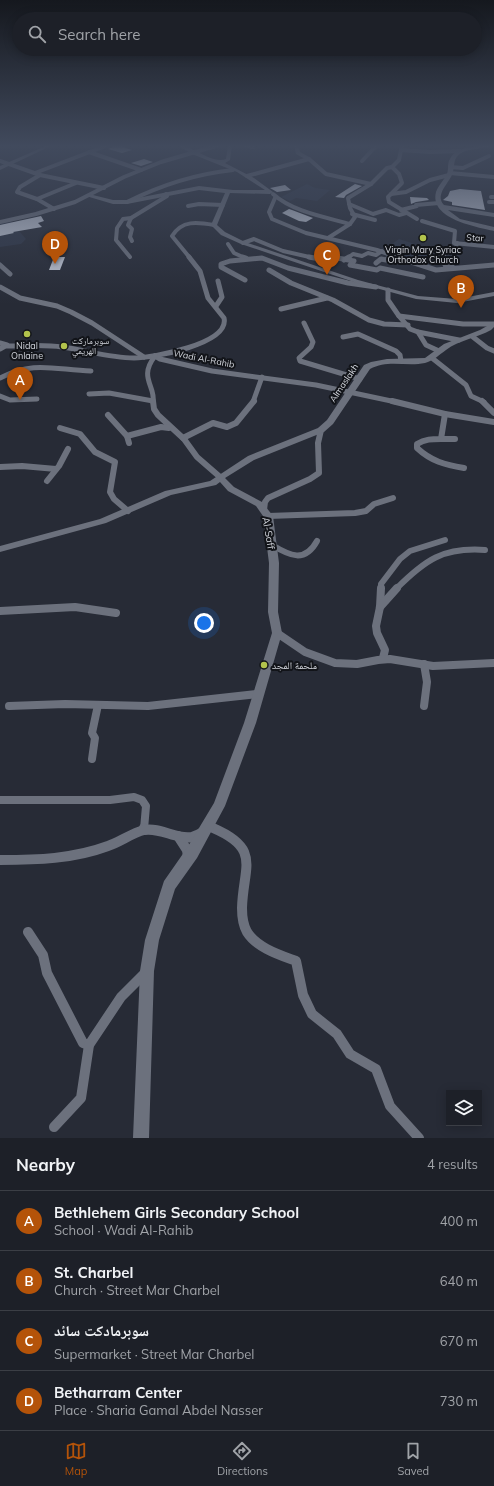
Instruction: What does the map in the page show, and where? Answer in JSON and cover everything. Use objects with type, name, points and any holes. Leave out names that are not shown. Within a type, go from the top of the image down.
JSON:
[{"type":"street","points":[[37,198],[54,209]]},
{"type":"street","points":[[0,222],[54,209],[84,198]]},
{"type":"street","points":[[98,198],[113,202],[127,202],[146,198]]},
{"type":"street","points":[[127,202],[135,198]]},
{"type":"street","points":[[130,257],[116,240],[117,228],[119,224],[123,220],[131,218],[162,198]]},
{"type":"street","points":[[214,223],[226,198]]},
{"type":"street","points":[[275,198],[292,206],[350,224]]},
{"type":"street","points":[[275,198],[269,212],[272,219],[306,233],[382,251],[436,270],[494,265]]},
{"type":"street","points":[[328,238],[350,224],[355,217],[352,214],[348,198]]},
{"type":"street","name":"Star","points":[[388,198],[389,202],[420,220],[455,231],[456,243],[494,247]]},
{"type":"street","points":[[440,198],[441,205],[448,213],[462,222],[494,229]]},
{"type":"street","points":[[188,206],[199,204],[223,205]]},
{"type":"street","points":[[349,204],[373,214],[386,210],[400,215],[406,213]]},
{"type":"street","points":[[401,210],[416,205],[441,205],[455,210],[494,216]]},
{"type":"street","points":[[352,214],[375,220]]},
{"type":"street","points":[[131,218],[128,225],[132,229],[130,237],[132,241]]},
{"type":"street","points":[[0,549],[67,532],[128,511],[155,498],[213,483],[220,477],[197,456],[183,438],[172,429],[161,424],[154,408],[154,397],[149,388],[148,372],[150,361],[155,356],[197,344],[217,335],[223,329],[225,324],[224,318],[216,306],[208,299],[205,293],[200,270],[172,236],[174,231],[182,225],[214,223]]},
{"type":"street","points":[[214,223],[217,229],[243,243],[376,287],[418,298],[457,301],[494,294]]},
{"type":"street","points":[[243,243],[254,239],[283,251],[325,260],[332,258],[354,261],[350,265],[360,267],[363,266],[377,270],[380,268],[423,277]]},
{"type":"street","points":[[452,265],[445,265],[444,253],[455,252],[456,243]]},
{"type":"street","points":[[228,244],[234,253],[247,258]]},
{"type":"street","points":[[344,260],[353,254],[362,256],[368,252],[376,255],[382,251]]},
{"type":"street","points":[[376,263],[381,259],[386,260],[390,254]]},
{"type":"street","points":[[246,280],[221,267],[221,264],[247,258],[262,258],[288,268],[348,283],[376,287]]},
{"type":"street","points":[[402,273],[409,265],[414,263]]},
{"type":"street","points":[[0,265],[10,274]]},
{"type":"street","points":[[269,270],[291,283],[359,313],[369,320],[384,324],[408,326]]},
{"type":"street","points":[[216,306],[222,297],[218,281]]},
{"type":"street","points":[[0,287],[17,298],[58,306],[84,318],[90,323],[101,327],[144,357]]},
{"type":"street","points":[[388,290],[388,300],[398,316],[410,329],[459,340]]},
{"type":"street","points":[[281,309],[327,298]]},
{"type":"street","points":[[398,316],[408,316],[463,324],[494,324],[490,332],[459,340],[439,351],[432,358],[466,385],[471,396],[485,403],[494,413]]},
{"type":"street","points":[[304,323],[312,342],[310,347],[300,355],[300,361],[328,368],[360,379]]},
{"type":"street","points":[[418,332],[426,344],[439,351]]},
{"type":"street","points":[[343,337],[358,334],[396,351],[400,355],[401,361]]},
{"type":"street","points":[[472,337],[487,348],[494,351]]},
{"type":"street","name":"Wadi Al-Rahib","points":[[0,346],[55,346],[114,356],[155,356],[160,359],[201,370],[286,380],[352,392],[445,414],[494,422]]},
{"type":"street","name":"Almaslakh","points":[[220,477],[248,460],[320,430],[330,422],[370,364],[382,362],[425,361],[432,358]]},
{"type":"street","points":[[0,378],[15,369],[26,367],[62,368],[78,371],[91,371]]},
{"type":"street","points":[[183,438],[213,423],[227,427],[236,423],[255,400],[262,377]]},
{"type":"street","points":[[89,394],[109,393],[153,401]]},
{"type":"street","points":[[0,396],[10,400],[37,399]]},
{"type":"street","points":[[441,438],[445,414]]},
{"type":"street","points":[[108,415],[127,436],[130,443]]},
{"type":"street","points":[[127,436],[161,424]]},
{"type":"street","points":[[60,428],[80,434],[95,452],[115,462],[116,466],[109,484],[109,491],[111,496],[128,511]]},
{"type":"street","points":[[320,430],[318,443],[319,473],[310,479],[268,498],[265,502],[266,513],[355,513],[366,511],[374,504],[392,498]]},
{"type":"street","points":[[455,439],[441,438],[420,442],[417,444],[417,448],[439,464],[464,468]]},
{"type":"street","points":[[48,481],[68,449]]},
{"type":"street","points":[[0,467],[22,466],[56,469]]},
{"type":"street","name":"Al-Saff","points":[[220,477],[231,489],[259,504],[266,513],[272,545],[274,583],[272,612],[277,633]]},
{"type":"street","points":[[383,658],[386,654],[377,633],[376,626],[380,607],[381,584],[400,559],[410,551],[445,540]]},
{"type":"street","points":[[272,545],[290,554],[301,556],[309,553],[316,541]]},
{"type":"street","points":[[380,607],[411,575],[441,554],[457,550],[485,550]]},
{"type":"street","points":[[0,610],[75,607],[116,613]]},
{"type":"street","points":[[141,1138],[147,971],[152,940],[169,886],[188,858],[219,806],[250,723],[257,694],[277,633],[294,647],[329,662],[357,664],[383,658],[448,666],[494,663]]},
{"type":"street","points":[[424,664],[427,682],[424,706]]},
{"type":"street","points":[[9,706],[65,704],[148,706],[257,694]]},
{"type":"street","points":[[92,759],[95,738],[92,733],[98,705]]},
{"type":"street","points":[[0,800],[110,800],[138,798],[146,806],[144,830]]},
{"type":"street","points":[[0,860],[35,860],[75,856],[108,846],[144,830],[158,830],[178,836],[192,837],[206,829],[236,839],[243,847],[248,864],[243,898],[244,926],[250,935],[266,949],[296,961],[303,995],[312,1014],[337,1034],[350,1054],[376,1069],[390,1106],[419,1138]]},
{"type":"street","points":[[178,836],[187,850],[188,858]]},
{"type":"street","points":[[28,932],[43,955],[46,973],[59,994],[83,1043],[89,1045]]},
{"type":"street","points":[[54,1127],[81,1098],[89,1045],[121,997],[147,971]]},
{"type":"shaded area","points":[[283,198],[296,198],[290,201]]},
{"type":"shaded area","points":[[297,198],[320,198],[317,201]]},
{"type":"shaded area","points":[[10,220],[26,239],[21,244],[0,247],[0,222]]},
{"type":"shaded area","points":[[399,239],[415,244],[414,246],[436,250],[433,263],[429,267],[382,251]]},
{"type":"building","points":[[410,198],[427,198],[429,200],[416,202],[411,204]]},
{"type":"building","points":[[445,198],[482,198],[485,210],[452,205],[452,202],[443,200]]},
{"type":"building","points":[[289,209],[313,218],[306,222],[299,221],[282,213]]},
{"type":"building","points":[[41,216],[44,221],[38,223],[42,227],[0,236],[0,225]]},
{"type":"building","points":[[54,257],[65,257],[60,270],[49,270]]},
{"type":"place","name":"Virgin Mary Syriac Orthodox Church","points":[[423,238]]},
{"type":"place","name":"Betharram Center","points":[[55,264]]},
{"type":"place","name":"سوبرمادكت سائد","points":[[327,275]]},
{"type":"place","name":"St. Charbel","points":[[461,308]]},
{"type":"place","name":"Nidal Onlaine","points":[[27,334]]},
{"type":"place","name":"سوبرماركت الهريمي","points":[[64,346]]},
{"type":"place","name":"Bethlehem Girls Secondary School","points":[[20,400]]},
{"type":"place","name":"ملحمة المجد","points":[[264,665]]}]
